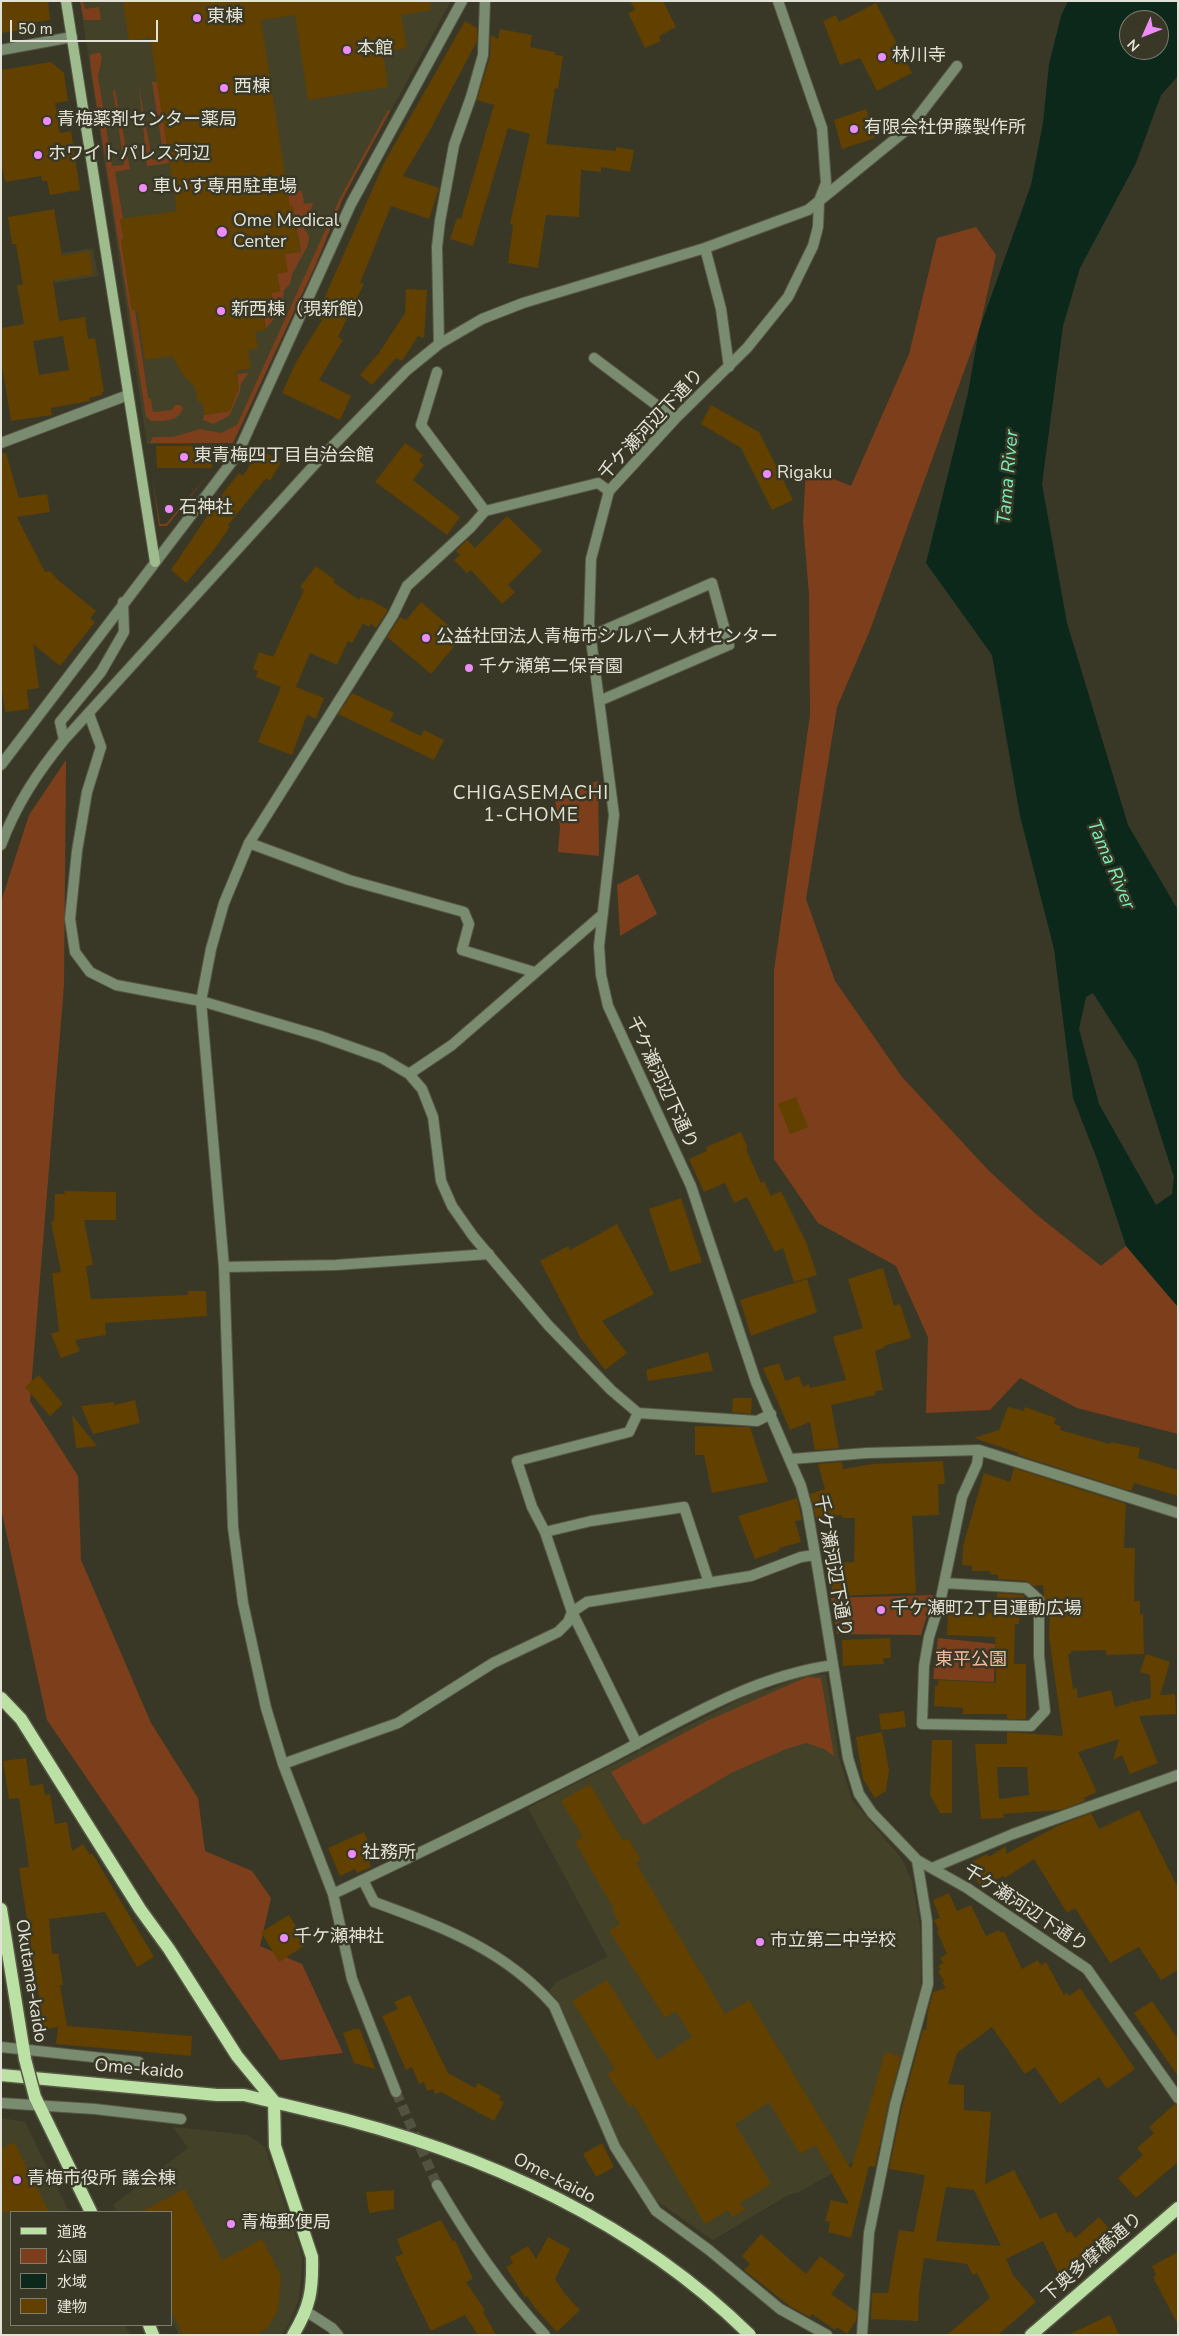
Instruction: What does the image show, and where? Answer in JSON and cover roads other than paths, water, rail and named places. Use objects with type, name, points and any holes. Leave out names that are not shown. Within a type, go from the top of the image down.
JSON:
[{"type":"main road","points":[[1,1698],[21,1718],[140,1909],[169,1949],[237,2056],[274,2101],[276,2146],[312,2257],[313,2275],[307,2312],[293,2335]]},
{"type":"main road","name":"Okutama-kaido","points":[[1,1909],[24,2054],[37,2102],[91,2211]]},
{"type":"main road","name":"Ome-kaido","points":[[1,2075],[217,2095],[244,2095],[390,2131],[446,2149],[494,2168],[557,2198],[664,2262],[699,2288],[750,2335]]},
{"type":"main road","name":"下奥多摩橋通り","points":[[1031,2335],[1178,2208]]},
{"type":"street","points":[[66,1],[155,562]]},
{"type":"street","points":[[2,760],[237,456],[351,204],[462,1]]},
{"type":"street","points":[[439,344],[437,247],[439,230],[454,145],[472,98],[483,55],[485,1]]},
{"type":"street","name":"千ケ瀬河辺下通り","points":[[778,1],[822,128],[826,183],[819,201],[818,227],[813,246],[788,297],[729,367],[675,419],[609,491],[591,559],[591,636],[614,815],[599,946],[601,975],[608,1006],[691,1186],[756,1382],[791,1459],[808,1508],[852,1775],[858,1794],[872,1813],[917,1860],[967,1888],[1087,1969],[1178,2098]]},
{"type":"street","points":[[1,50],[72,37]]},
{"type":"street","points":[[1,845],[21,800],[43,766],[64,740],[316,463],[407,370],[439,344],[482,319],[523,303],[705,248],[808,210],[910,127],[957,66]]},
{"type":"street","points":[[705,248],[721,309],[729,367]]},
{"type":"street","points":[[594,358],[675,419]]},
{"type":"street","points":[[437,372],[421,425],[485,511]]},
{"type":"street","points":[[1,443],[128,395]]},
{"type":"street","points":[[396,2092],[352,1979],[333,1894],[283,1764],[266,1708],[245,1613],[233,1527],[224,1267],[201,1001],[211,949],[224,903],[249,843],[393,615],[407,586],[471,527],[485,511],[598,483],[609,491]]},
{"type":"street","points":[[591,636],[712,583],[729,645],[600,701]]},
{"type":"street","points":[[64,740],[60,722],[101,672],[124,632],[123,602]]},
{"type":"street","points":[[89,714],[101,746],[87,792],[77,851],[70,919],[75,952],[90,972],[116,985],[201,1001],[320,1036],[382,1058],[409,1074],[422,1089],[433,1117],[441,1181],[452,1206],[548,1325],[611,1390],[638,1413],[756,1421],[770,1414]]},
{"type":"street","points":[[249,843],[349,880],[464,912],[469,924],[462,950],[534,972]]},
{"type":"street","points":[[409,1074],[452,1044],[502,1003],[534,972],[603,914]]},
{"type":"street","points":[[224,1267],[336,1265],[490,1254]]},
{"type":"street","points":[[637,1744],[572,1612],[545,1532],[532,1507],[517,1461],[629,1432],[638,1413]]},
{"type":"street","points":[[791,1459],[866,1453],[979,1450],[1178,1513]]},
{"type":"street","points":[[944,1583],[1026,1588],[1039,1600],[1039,1656],[1045,1711],[1031,1726],[922,1724],[924,1666],[929,1637],[944,1583],[962,1496],[977,1464],[979,1450]]},
{"type":"street","points":[[545,1532],[591,1521],[684,1507],[709,1583]]},
{"type":"street","points":[[283,1764],[398,1722],[492,1663],[558,1632],[568,1622],[572,1612],[587,1602],[751,1576],[802,1557],[816,1555]]},
{"type":"street","points":[[333,1894],[446,1842],[741,1690],[806,1669],[833,1665]]},
{"type":"street","points":[[932,1868],[1013,1834],[1178,1774]]},
{"type":"street","points":[[862,2335],[869,2233],[895,2105],[928,1984],[927,1921],[917,1860]]},
{"type":"street","points":[[363,1880],[374,1902],[447,1928],[502,1959],[545,1996],[554,2006],[615,2147],[656,2211],[710,2250],[780,2309],[827,2335]]},
{"type":"street","points":[[1,2047],[24,2054],[139,2062]]},
{"type":"street","points":[[1,2103],[37,2102],[181,2119]]},
{"type":"street","points":[[437,2185],[491,2272],[521,2310],[545,2335]]},
{"type":"street","points":[[307,2312],[332,2328],[338,2335]]},
{"type":"water","name":"Tama River","points":[[1068,1],[1178,1],[1178,76],[1161,95],[1136,163],[1080,268],[1063,326],[1042,484],[1067,623],[1128,825],[1178,910],[1178,1307],[1126,1246],[1097,1159],[1073,1098],[1054,949],[1020,816],[992,655],[926,563],[968,393],[979,330],[1031,185],[1043,123],[1049,64],[1061,16]],"holes":[[[1093,993],[1137,1062],[1174,1177],[1172,1194],[1156,1205],[1099,1104],[1079,1029],[1086,997]]]},
{"type":"tunnel","points":[[396,2092],[437,2185]]},
{"type":"place","name":"東棟","points":[[197,18]]},
{"type":"place","name":"本館","points":[[347,50]]},
{"type":"place","name":"林川寺","points":[[882,57]]},
{"type":"place","name":"西棟","points":[[224,88]]},
{"type":"place","name":"青梅薬剤センター薬局","points":[[47,121]]},
{"type":"place","name":"有限会社伊藤製作所","points":[[854,129]]},
{"type":"place","name":"ホワイトパレス河辺","points":[[38,155]]},
{"type":"place","name":"車いす専用駐車場","points":[[143,188]]},
{"type":"place","name":"Ome Medical Center","points":[[222,232]]},
{"type":"place","name":"新西棟（現新館）","points":[[221,311]]},
{"type":"place","name":"東青梅四丁目自治会館","points":[[184,457]]},
{"type":"place","name":"Rigaku","points":[[767,474]]},
{"type":"place","name":"石神社","points":[[169,509]]},
{"type":"place","name":"公益社団法人青梅市シルバー人材センター","points":[[426,638]]},
{"type":"place","name":"千ケ瀬第二保育園","points":[[469,668]]},
{"type":"place","name":"千ケ瀬町2丁目運動広場","points":[[881,1610]]},
{"type":"place","name":"社務所","points":[[352,1854]]},
{"type":"place","name":"千ケ瀬神社","points":[[284,1938]]},
{"type":"place","name":"市立第二中学校","points":[[760,1942]]},
{"type":"place","name":"青梅市役所 議会棟","points":[[17,2180]]},
{"type":"place","name":"青梅郵便局","points":[[231,2224]]},
{"type":"district","name":"CHIGASEMACHI 1-CHOME","points":[[531,805]]},
{"type":"park label","name":"東平公園","points":[[971,1661]]}]
